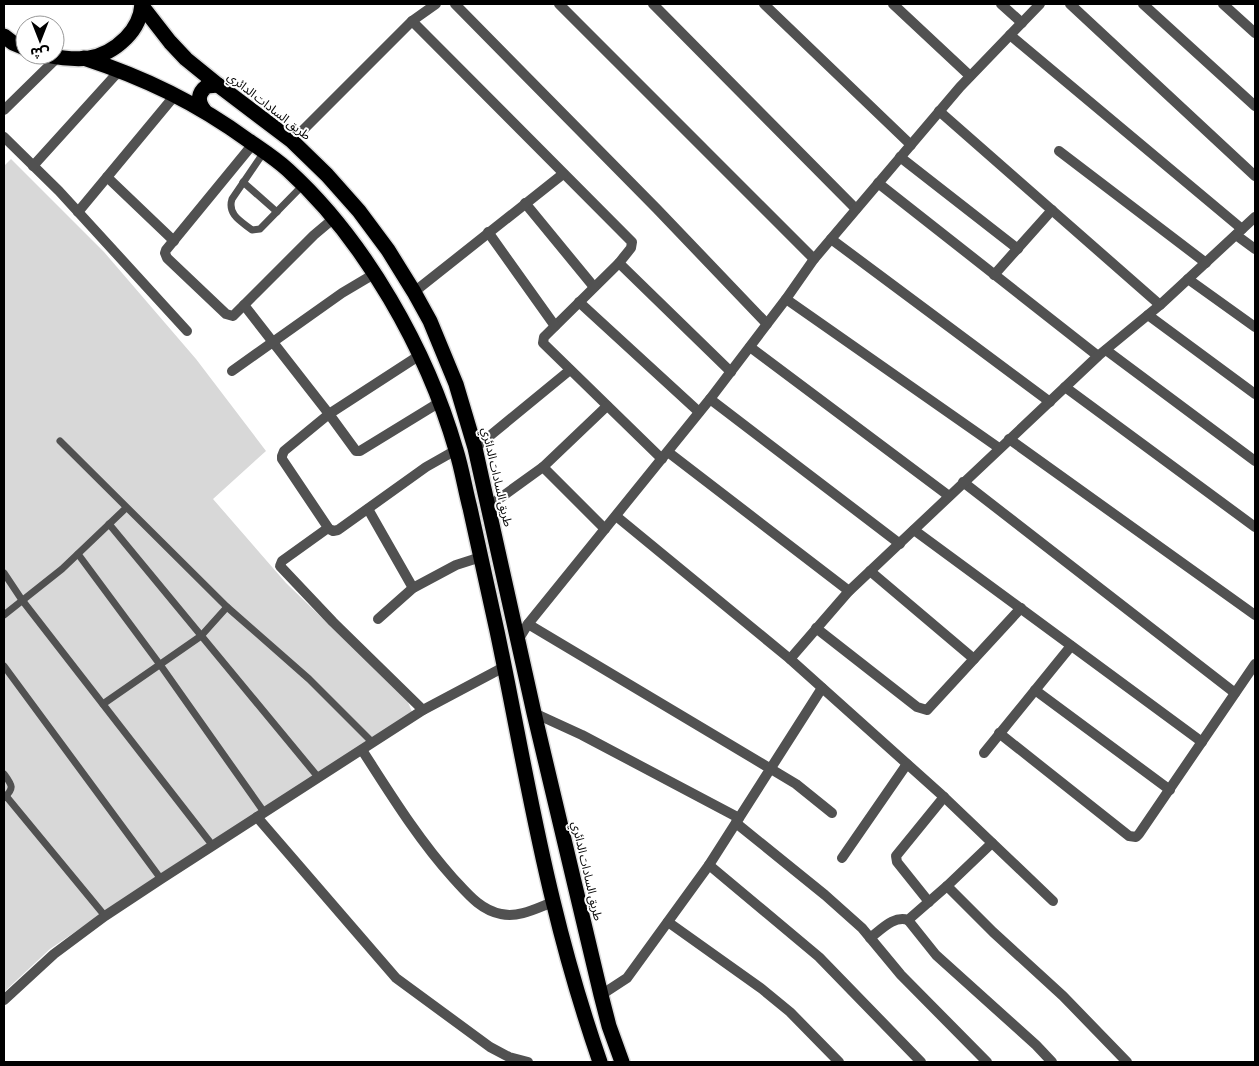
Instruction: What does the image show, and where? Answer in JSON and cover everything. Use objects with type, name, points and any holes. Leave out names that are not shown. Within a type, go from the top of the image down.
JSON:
[{"type":"highway","points":[[65,57],[84,58],[105,55],[132,32],[140,17],[142,5]]},
{"type":"highway","name":"طريق السادات الدائري","points":[[142,5],[170,42],[186,59],[292,141],[327,175],[388,250],[430,321],[450,368],[467,416],[489,506],[534,713],[601,995],[609,1026],[622,1062]]},
{"type":"highway","points":[[4,36],[15,44]]},
{"type":"highway","points":[[84,58],[120,70],[176,94],[204,110],[287,170],[334,219],[374,274],[420,355],[440,402],[456,450],[481,557],[553,902],[580,1000],[600,1062]]},
{"type":"highway","points":[[204,110],[200,106],[200,95],[207,86],[218,85]]},
{"type":"highway","points":[[547,872],[550,876],[558,878],[566,876],[571,868]]},
{"type":"street","points":[[292,141],[412,22],[436,4]]},
{"type":"street","points":[[455,4],[658,209],[767,324]]},
{"type":"street","points":[[560,4],[814,259]]},
{"type":"street","points":[[653,4],[856,209]]},
{"type":"street","points":[[764,4],[911,145]]},
{"type":"street","points":[[892,4],[970,76]]},
{"type":"street","points":[[1001,4],[1022,23]]},
{"type":"street","points":[[518,640],[528,624],[710,399],[814,259],[970,76],[1040,4]]},
{"type":"street","points":[[1070,4],[1255,176]]},
{"type":"street","points":[[1142,4],[1255,106]]},
{"type":"street","points":[[1223,4],[1255,33]]},
{"type":"street","points":[[412,22],[632,242],[631,248],[619,263],[544,337],[543,343],[607,406],[665,456],[849,590]]},
{"type":"street","points":[[1010,35],[1239,232],[1255,249]]},
{"type":"street","points":[[4,110],[43,65]]},
{"type":"street","points":[[33,166],[120,70]]},
{"type":"street","points":[[78,212],[176,94]]},
{"type":"street","points":[[940,111],[1160,305]]},
{"type":"street","points":[[4,137],[78,212],[187,331]]},
{"type":"street","points":[[259,148],[166,250],[165,255],[226,314],[233,316],[314,236],[334,219]]},
{"type":"street","points":[[1059,151],[1206,263]]},
{"type":"street","points":[[900,157],[1018,249]]},
{"type":"street","points":[[414,292],[563,174]]},
{"type":"street","points":[[107,176],[174,241]]},
{"type":"street","points":[[878,183],[994,274],[1255,461]]},
{"type":"street","points":[[525,203],[594,287]]},
{"type":"street","points":[[994,274],[1052,210]]},
{"type":"street","points":[[790,659],[849,590],[1102,353],[1160,305],[1255,217]]},
{"type":"street","points":[[488,232],[555,326]]},
{"type":"street","points":[[831,239],[1050,402]]},
{"type":"street","points":[[619,263],[730,372]]},
{"type":"street","points":[[232,370],[342,293],[374,274]]},
{"type":"street","points":[[1188,279],[1255,327]]},
{"type":"street","points":[[786,299],[999,448]]},
{"type":"street","points":[[579,302],[699,412]]},
{"type":"street","points":[[244,305],[356,451],[360,451],[440,402]]},
{"type":"street","points":[[1148,315],[1255,394]]},
{"type":"street","points":[[750,347],[949,496]]},
{"type":"street","points":[[420,355],[329,414],[284,451],[282,456],[328,528],[333,531],[338,530],[426,467],[456,450]]},
{"type":"street","points":[[475,448],[570,370]]},
{"type":"street","points":[[1065,388],[1255,527]]},
{"type":"street","points":[[710,399],[900,544]]},
{"type":"street","points":[[489,506],[543,467],[607,406]]},
{"type":"street","points":[[1009,439],[1255,615]]},
{"type":"street","points":[[543,467],[606,529]]},
{"type":"street","points":[[964,482],[1236,693]]},
{"type":"street","points":[[368,509],[413,588]]},
{"type":"street","points":[[616,516],[790,659],[944,797],[1052,901]]},
{"type":"street","points":[[328,528],[282,561],[280,566],[423,710]]},
{"type":"street","points":[[914,530],[1202,742]]},
{"type":"street","points":[[378,620],[413,588],[456,565],[481,557]]},
{"type":"street","points":[[870,571],[974,659]]},
{"type":"street","points":[[816,628],[923,710],[929,708],[1021,608]]},
{"type":"street","points":[[528,624],[796,784],[832,814]]},
{"type":"street","points":[[984,753],[1071,646]]},
{"type":"street","points":[[999,733],[1132,837],[1139,834],[1255,664]]},
{"type":"street","points":[[4,1000],[54,954],[105,916],[423,710],[504,667]]},
{"type":"street","points":[[601,995],[627,978],[668,922],[709,865],[822,688]]},
{"type":"street","points":[[1035,690],[1170,790]]},
{"type":"street","points":[[534,713],[582,735],[737,821],[825,894],[862,928],[901,975],[986,1062]]},
{"type":"street","points":[[362,750],[414,831],[432,855],[472,899],[487,909],[502,915],[519,915],[553,902]]},
{"type":"street","points":[[842,858],[907,764]]},
{"type":"street","points":[[929,902],[897,862],[896,856],[944,797]]},
{"type":"street","points":[[260,814],[396,978],[490,1047],[509,1057],[528,1062]]},
{"type":"street","points":[[908,920],[992,843]]},
{"type":"street","points":[[709,865],[819,957],[921,1062]]},
{"type":"street","points":[[947,886],[1062,996],[1127,1062]]},
{"type":"street","points":[[870,938],[893,921],[900,919],[908,920],[936,955],[1052,1062]]},
{"type":"street","points":[[668,922],[762,989],[790,1012],[838,1062]]},
{"type":"lane","points":[[259,148],[243,182],[230,203],[232,214],[255,231],[262,227],[303,185]]},
{"type":"lane","points":[[243,182],[277,212]]},
{"type":"lane","points":[[60,441],[227,607],[309,679],[373,743]]},
{"type":"lane","points":[[4,615],[62,569],[126,508]]},
{"type":"lane","points":[[109,524],[318,777]]},
{"type":"lane","points":[[78,554],[161,666],[260,814]]},
{"type":"lane","points":[[4,573],[22,600],[213,846]]},
{"type":"lane","points":[[103,704],[161,666],[201,636],[227,607]]},
{"type":"lane","points":[[4,666],[161,879]]},
{"type":"lane","points":[[4,774],[12,786],[5,797],[105,916]]},
{"type":"shaded area","points":[[11,159],[104,252],[196,359],[266,451],[213,499],[286,583],[407,700],[413,714],[163,872],[50,949],[4,992],[4,166]]}]
